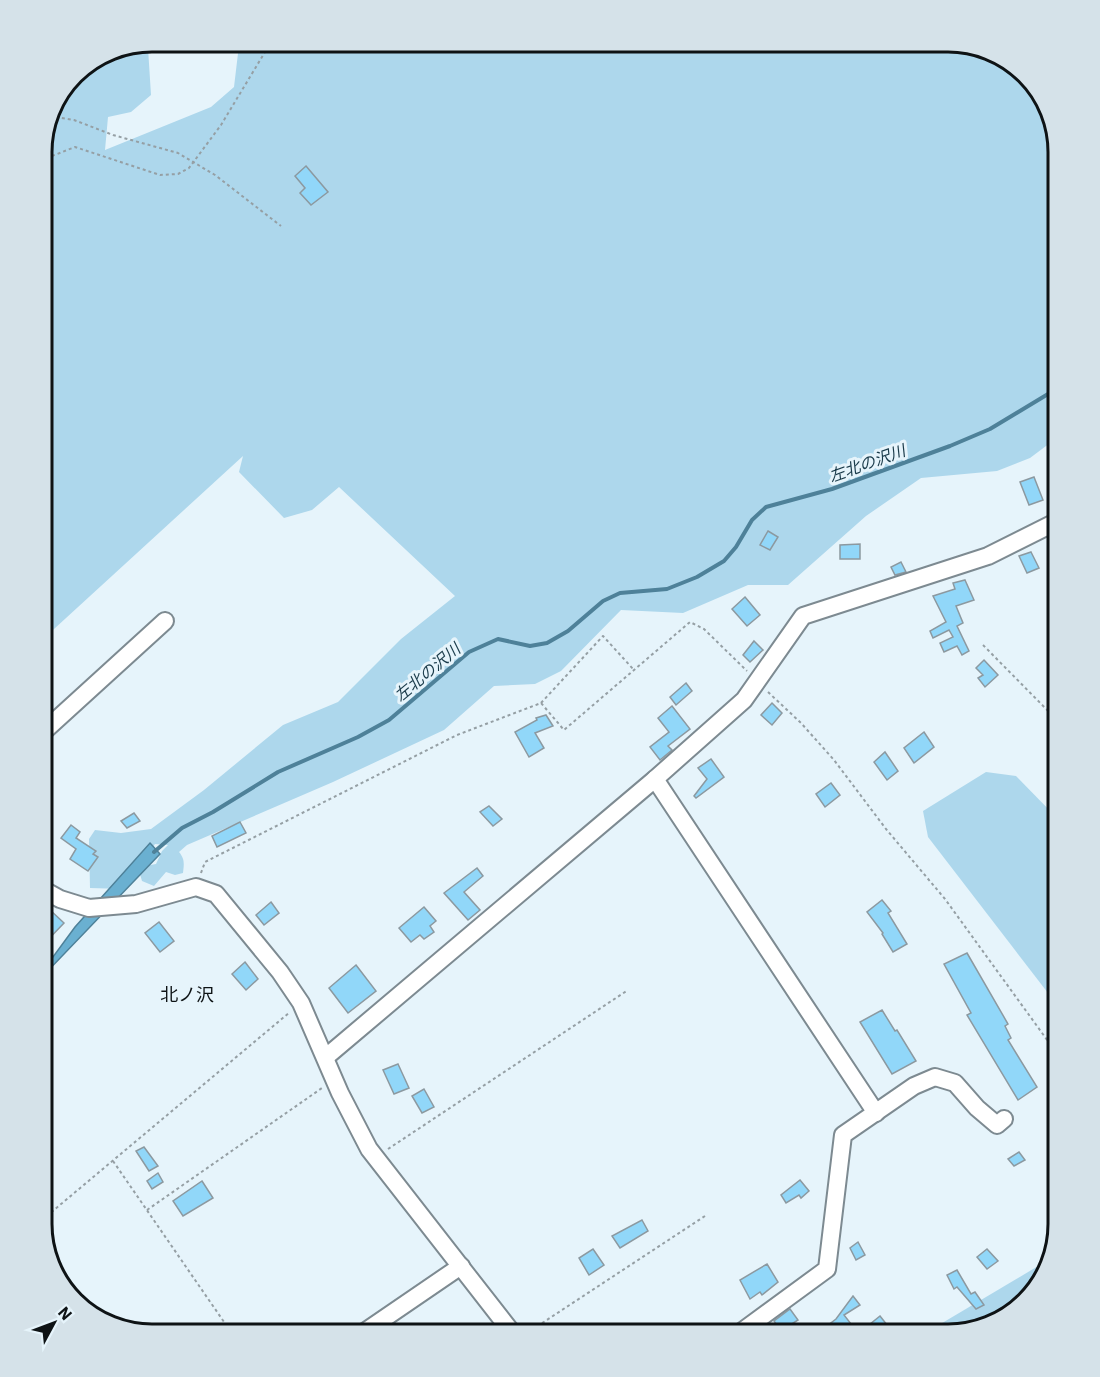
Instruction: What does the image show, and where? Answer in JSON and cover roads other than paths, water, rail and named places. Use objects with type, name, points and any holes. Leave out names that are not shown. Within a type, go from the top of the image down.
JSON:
[{"type":"street","points":[[326,1057],[655,779],[744,700],[803,616],[988,556],[1048,526]]},
{"type":"street","points":[[52,723],[165,621]]},
{"type":"street","points":[[655,779],[876,1113]]},
{"type":"street","points":[[52,895],[60,899],[92,907],[136,904],[196,887],[216,894],[280,972],[301,1003],[334,1080],[369,1149],[506,1324]]},
{"type":"street","points":[[752,1324],[827,1269],[843,1135],[914,1086],[934,1077],[955,1083],[977,1108],[998,1125],[1004,1119]]},
{"type":"street","points":[[376,1324],[461,1266]]},
{"type":"waterway","name":"左北の沢川","points":[[154,852],[182,828],[278,772],[358,737],[389,720],[469,652],[498,639],[530,646],[547,643],[568,631],[603,601],[620,593],[667,589],[697,577],[724,561],[736,547],[752,520],[766,507],[832,489],[950,446],[990,429],[1048,394]]},
{"type":"district","name":"北ノ沢","points":[[187,995]]}]
